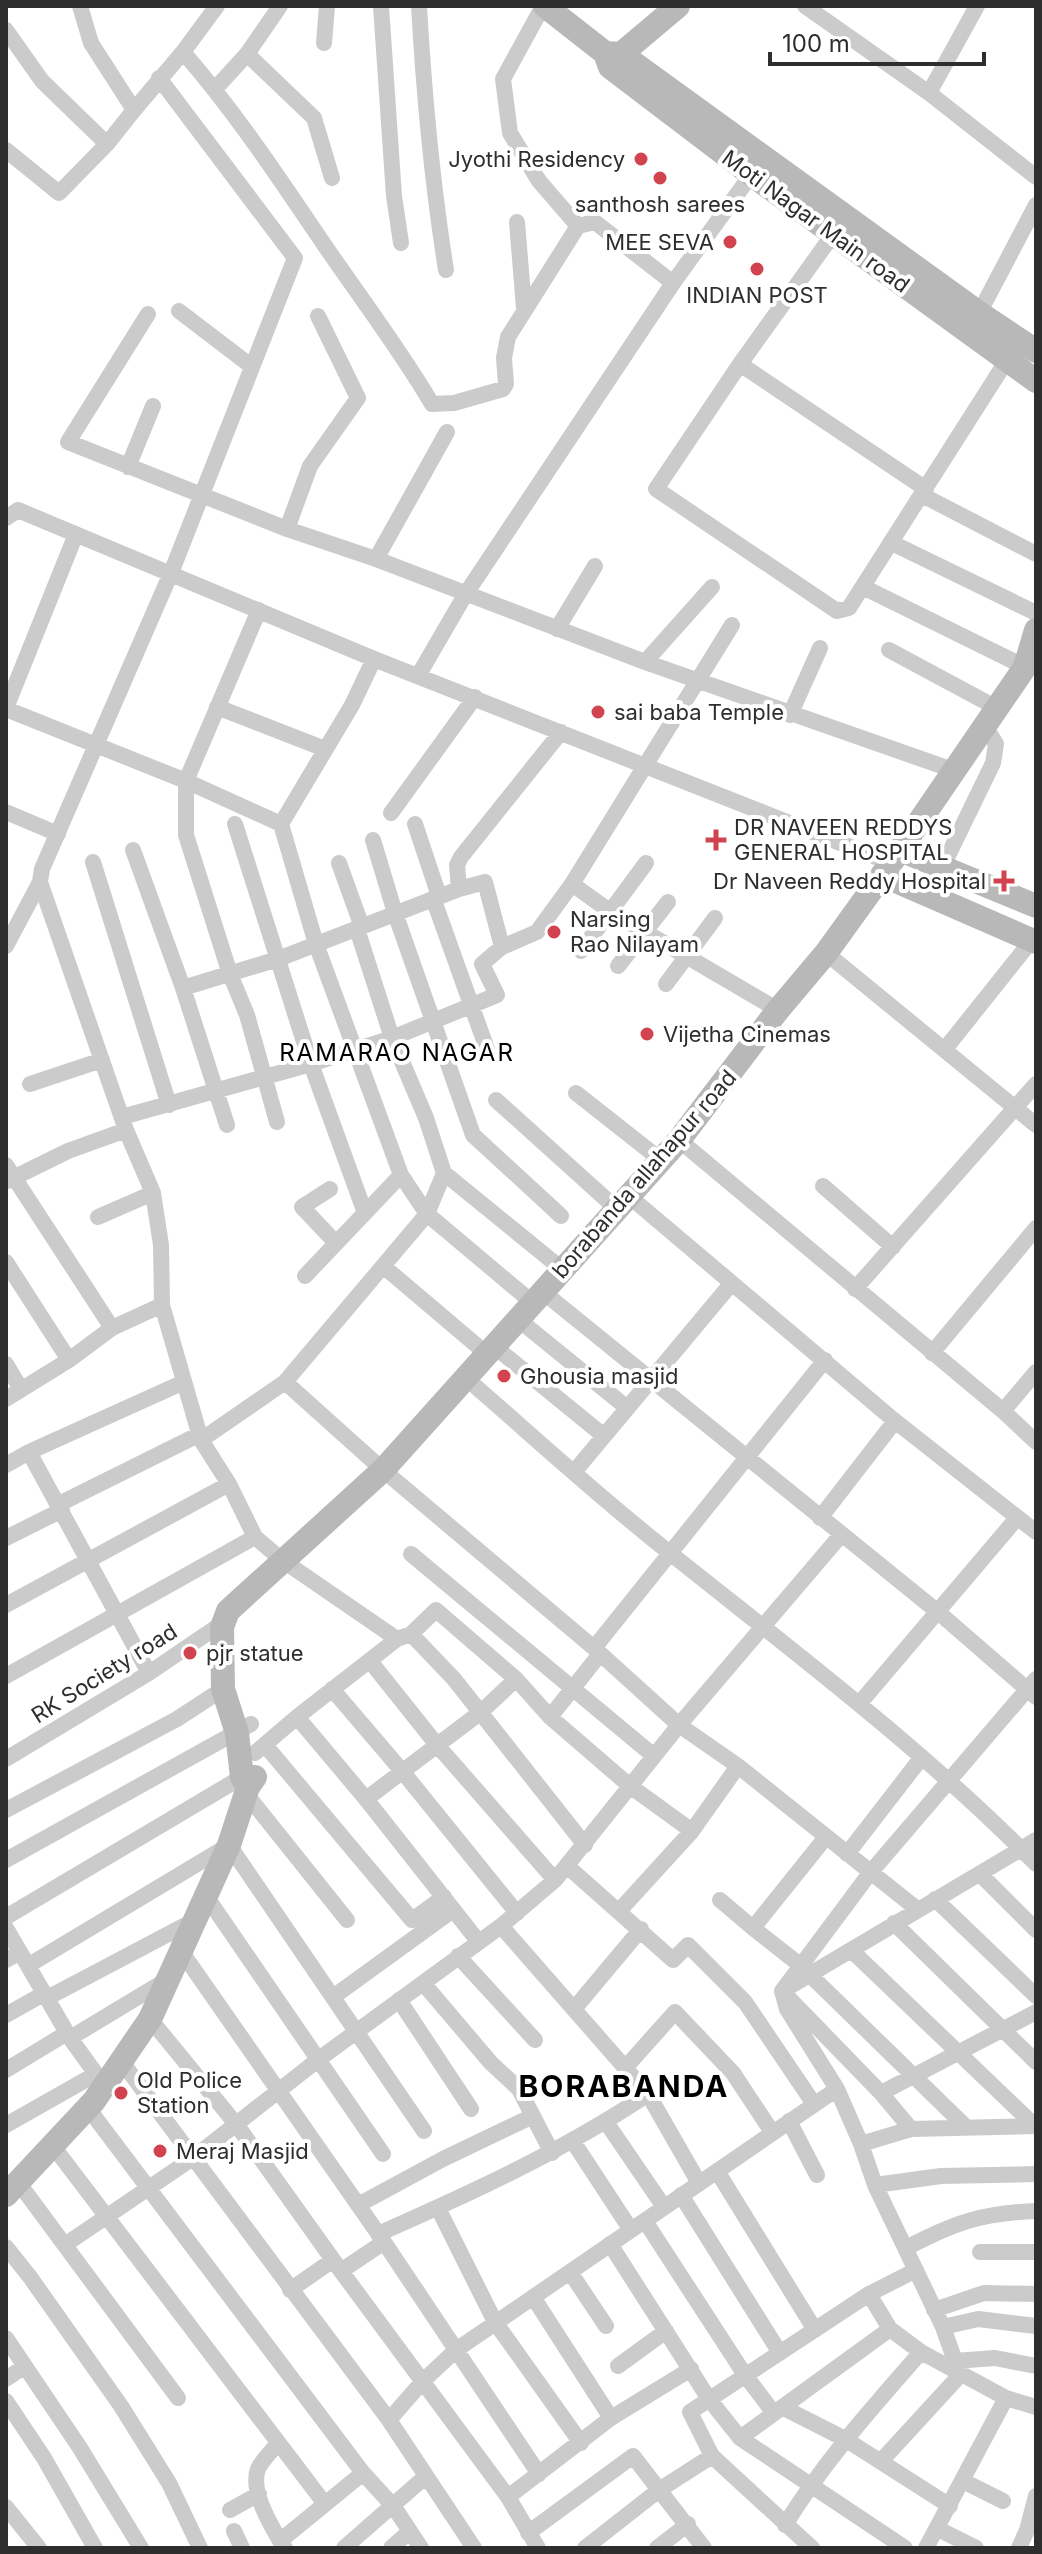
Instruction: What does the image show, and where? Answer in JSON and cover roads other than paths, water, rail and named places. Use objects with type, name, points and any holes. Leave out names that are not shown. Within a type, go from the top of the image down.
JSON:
[{"type":"main road","name":"Moti Nagar Main road","points":[[544,6],[974,323],[1007,360],[1036,381]]},
{"type":"main road","points":[[612,58],[678,6]]},
{"type":"main road","name":"Moti Nagar Main road","points":[[758,166],[834,233],[974,323],[1036,351]]},
{"type":"main road","name":"borabanda allahapur road","points":[[224,1622],[228,1611],[383,1470],[679,1140],[778,1010],[826,953],[891,863],[1030,661],[1036,630]]},
{"type":"main road","points":[[891,863],[942,868],[1036,906]]},
{"type":"main road","points":[[891,863],[926,894],[1034,941]]},
{"type":"main road","points":[[12,2189],[88,2108],[102,2079],[122,2062],[150,2019],[229,1845],[246,1786],[244,1728],[234,1638],[243,1614],[242,1599]]},
{"type":"main road","points":[[224,1622],[223,1689],[244,1728],[260,1749],[255,1778],[246,1786]]},
{"type":"street","points":[[80,6],[91,43],[134,110]]},
{"type":"street","points":[[6,150],[59,193],[107,144],[217,6]]},
{"type":"street","points":[[215,89],[247,54],[280,6]]},
{"type":"street","points":[[324,43],[327,6]]},
{"type":"street","points":[[381,6],[394,196],[401,243]]},
{"type":"street","points":[[419,6],[434,199],[446,270]]},
{"type":"street","points":[[544,6],[503,79],[510,133],[539,181],[578,226]]},
{"type":"street","points":[[805,6],[929,93],[1036,177]]},
{"type":"street","points":[[929,93],[977,6]]},
{"type":"street","points":[[6,30],[42,81],[107,144]]},
{"type":"street","points":[[183,52],[215,89],[406,360],[432,404],[454,403],[503,389],[506,384],[504,358],[508,337],[578,226],[595,222],[673,283]]},
{"type":"street","points":[[247,54],[314,118],[332,178]]},
{"type":"street","points":[[6,946],[40,882],[42,869],[171,573],[295,258],[159,78]]},
{"type":"street","points":[[418,676],[465,595],[673,283],[758,166]]},
{"type":"street","points":[[974,323],[1036,205]]},
{"type":"street","points":[[517,222],[524,308]]},
{"type":"street","points":[[834,233],[656,489],[837,611],[849,608],[1007,360]]},
{"type":"street","points":[[179,311],[251,366]]},
{"type":"street","points":[[148,314],[68,442],[287,529],[376,559],[645,662],[953,770]]},
{"type":"street","points":[[287,529],[310,466],[358,398],[318,316]]},
{"type":"street","points":[[740,364],[924,492],[1036,554]]},
{"type":"street","points":[[128,467],[153,406]]},
{"type":"street","points":[[376,559],[447,432]]},
{"type":"street","points":[[6,518],[18,510],[374,659],[891,863]]},
{"type":"street","points":[[76,534],[6,709],[186,781],[281,824]]},
{"type":"street","points":[[892,543],[1036,613]]},
{"type":"street","points":[[557,629],[595,566]]},
{"type":"street","points":[[645,662],[712,587]]},
{"type":"street","points":[[863,587],[1030,661]]},
{"type":"street","points":[[259,610],[186,781],[186,835],[230,974],[247,1015],[277,1122]]},
{"type":"street","points":[[112,1328],[9,1175],[169,1105],[392,1038],[471,1003],[497,995],[482,964],[502,947],[537,932],[572,884],[732,625]]},
{"type":"street","points":[[790,715],[820,648]]},
{"type":"street","points":[[889,650],[991,717],[996,744],[993,763],[942,868],[926,894]]},
{"type":"street","points":[[374,659],[352,705],[281,824],[316,944],[401,1175],[427,1214],[531,1305],[626,1407]]},
{"type":"street","points":[[391,813],[475,697]]},
{"type":"street","points":[[217,707],[325,749]]},
{"type":"street","points":[[459,889],[457,865],[461,857],[561,732]]},
{"type":"street","points":[[6,812],[58,834]]},
{"type":"street","points":[[235,824],[311,1064],[365,1213]]},
{"type":"street","points":[[415,824],[487,1049]]},
{"type":"street","points":[[373,840],[395,913],[473,1135],[561,1216]]},
{"type":"street","points":[[133,850],[183,988],[227,1125]]},
{"type":"street","points":[[93,862],[169,1105]]},
{"type":"street","points":[[339,863],[392,1038],[426,1118],[444,1173],[563,1270]]},
{"type":"street","points":[[581,951],[646,863]]},
{"type":"street","points":[[40,882],[124,1123],[153,1193],[161,1245],[162,1305],[201,1440]]},
{"type":"street","points":[[183,988],[278,959],[436,897],[485,882],[502,947]]},
{"type":"street","points":[[572,884],[611,912],[778,1010]]},
{"type":"street","points":[[618,966],[668,902]]},
{"type":"street","points":[[666,984],[715,918]]},
{"type":"street","points":[[945,1049],[1034,941]]},
{"type":"street","points":[[826,953],[1036,1125]]},
{"type":"street","points":[[30,1084],[102,1060]]},
{"type":"street","points":[[855,1289],[1036,1084]]},
{"type":"street","points":[[576,1093],[661,1160]]},
{"type":"street","points":[[496,1100],[731,1284],[895,1421],[1036,1532]]},
{"type":"street","points":[[679,1140],[1036,1442]]},
{"type":"street","points":[[201,1440],[285,1382],[427,1214],[444,1173]]},
{"type":"street","points":[[305,1276],[401,1175]]},
{"type":"street","points":[[823,1186],[893,1247]]},
{"type":"street","points":[[330,1189],[302,1207],[336,1243]]},
{"type":"street","points":[[98,1217],[153,1193]]},
{"type":"street","points":[[932,1353],[1036,1228]]},
{"type":"street","points":[[6,1262],[69,1360]]},
{"type":"street","points":[[383,1266],[604,1436]]},
{"type":"street","points":[[574,1472],[649,1378],[731,1284]]},
{"type":"street","points":[[6,1399],[69,1360],[112,1328],[162,1305]]},
{"type":"street","points":[[531,1305],[649,1378],[1033,1689],[948,1780],[870,1873],[804,1969],[782,1991]]},
{"type":"street","points":[[550,1717],[669,1552],[825,1360]]},
{"type":"street","points":[[6,1364],[21,1389]]},
{"type":"street","points":[[1003,1411],[1036,1372]]},
{"type":"street","points":[[467,1379],[669,1552],[764,1625],[1029,1845],[1036,1864]]},
{"type":"street","points":[[6,1465],[184,1382]]},
{"type":"street","points":[[285,1382],[679,1725],[738,1766],[917,1909]]},
{"type":"street","points":[[820,1518],[895,1421]]},
{"type":"street","points":[[149,1673],[59,1504],[198,1435],[229,1484],[255,1537],[282,1560],[404,1636],[481,1712],[585,1845]]},
{"type":"street","points":[[29,1452],[62,1510]]},
{"type":"street","points":[[6,1605],[229,1484]]},
{"type":"street","points":[[6,1538],[62,1510]]},
{"type":"street","points":[[859,1704],[1017,1518]]},
{"type":"street","points":[[66,2244],[193,2158],[319,2059],[501,1926],[555,1880],[679,1725],[841,1535]]},
{"type":"street","points":[[6,1676],[255,1537]]},
{"type":"street","points":[[411,1554],[654,1756]]},
{"type":"street","points":[[448,1903],[412,1920],[260,1749],[332,1689],[436,1610],[516,1679],[550,1717],[630,1786],[692,1831]]},
{"type":"street","name":"RK Society road","points":[[6,1759],[149,1673],[224,1622]]},
{"type":"street","points":[[370,1661],[437,1745],[555,1880]]},
{"type":"street","points":[[366,1799],[481,1712],[516,1679]]},
{"type":"street","points":[[6,1810],[177,1719],[223,1689]]},
{"type":"street","points":[[332,1689],[517,1913]]},
{"type":"street","points":[[297,1717],[478,1941]]},
{"type":"street","points":[[6,1860],[244,1728]]},
{"type":"street","points":[[847,1854],[922,1757]]},
{"type":"street","points":[[619,1911],[692,1831],[738,1766]]},
{"type":"street","points":[[6,1917],[246,1786],[347,1920]]},
{"type":"street","points":[[753,1928],[826,1837]]},
{"type":"street","points":[[18,1959],[229,1845],[424,2131]]},
{"type":"street","points":[[804,1969],[852,1951],[917,1909],[1029,1845]]},
{"type":"street","points":[[567,1866],[673,1960],[688,1945],[745,2002],[814,2104]]},
{"type":"street","points":[[980,1874],[1036,1930]]},
{"type":"street","points":[[206,1896],[383,2154]]},
{"type":"street","points":[[935,1899],[1036,1996]]},
{"type":"street","points":[[720,1900],[804,1969],[966,2127]]},
{"type":"street","points":[[333,1997],[448,1903]]},
{"type":"street","points":[[6,2015],[193,1921]]},
{"type":"street","points":[[894,1923],[1036,2062]]},
{"type":"street","points":[[501,1926],[648,2094],[699,2183]]},
{"type":"street","points":[[6,1928],[18,1959],[102,2079],[6,2125]]},
{"type":"street","points":[[574,2009],[641,1929]]},
{"type":"street","points":[[181,1951],[381,2238],[539,2474]]},
{"type":"street","points":[[852,1951],[1035,2126]]},
{"type":"street","points":[[458,1956],[535,2040]]},
{"type":"street","points":[[6,2070],[168,1979]]},
{"type":"street","points":[[423,1983],[491,2063],[519,2089],[552,2153]]},
{"type":"street","points":[[782,1991],[787,2009],[837,2089],[875,2185],[943,2327],[957,2368]]},
{"type":"street","points":[[782,1991],[881,2093],[911,2129]]},
{"type":"street","points":[[399,2000],[471,2109]]},
{"type":"street","points":[[625,2068],[675,2012],[733,2073],[772,2132]]},
{"type":"street","points":[[881,2093],[913,2074],[1003,2032],[1036,2012]]},
{"type":"street","points":[[150,2019],[236,2124],[508,2497],[538,2548]]},
{"type":"street","points":[[122,2062],[389,2420],[474,2548]]},
{"type":"street","points":[[389,2420],[423,2381],[456,2350],[837,2089]]},
{"type":"street","points":[[290,2290],[438,2208],[552,2153],[648,2094]]},
{"type":"street","points":[[88,2108],[363,2473],[394,2507],[421,2548]]},
{"type":"street","points":[[358,2205],[443,2159],[533,2116]]},
{"type":"street","points":[[789,2121],[817,2175]]},
{"type":"street","points":[[606,2122],[664,2207]]},
{"type":"street","points":[[861,2144],[911,2129],[1035,2126]]},
{"type":"street","points":[[572,2140],[638,2225],[746,2375],[777,2410],[845,2439],[950,2506]]},
{"type":"street","points":[[53,2146],[325,2504]]},
{"type":"street","points":[[717,2171],[815,2330]]},
{"type":"street","points":[[875,2185],[941,2176],[1036,2174]]},
{"type":"street","points":[[12,2189],[66,2244],[178,2398]]},
{"type":"street","points":[[681,2195],[780,2353]]},
{"type":"street","points":[[438,2208],[495,2322],[581,2443]]},
{"type":"street","points":[[906,2248],[947,2226],[999,2212],[1036,2211]]},
{"type":"street","points":[[610,2244],[709,2399],[740,2438],[905,2548]]},
{"type":"street","points":[[6,2247],[121,2406],[169,2483],[200,2548]]},
{"type":"street","points":[[980,2252],[1036,2252]]},
{"type":"street","points":[[812,2548],[712,2456],[690,2412],[869,2294],[916,2270]]},
{"type":"street","points":[[570,2272],[606,2326]]},
{"type":"street","points":[[934,2310],[984,2293],[1036,2294]]},
{"type":"street","points":[[869,2294],[890,2329],[921,2352],[957,2368],[1006,2398],[1036,2407]]},
{"type":"street","points":[[533,2297],[611,2418]]},
{"type":"street","points":[[943,2327],[978,2319],[1036,2326]]},
{"type":"street","points":[[740,2438],[890,2329]]},
{"type":"street","points":[[618,2366],[666,2331]]},
{"type":"street","points":[[6,2338],[80,2448],[141,2548]]},
{"type":"street","points":[[785,2525],[809,2485],[845,2439],[921,2352]]},
{"type":"street","points":[[882,2460],[957,2368],[995,2358],[1036,2366]]},
{"type":"street","points":[[6,2379],[25,2366]]},
{"type":"street","points":[[508,2497],[611,2418],[691,2369]]},
{"type":"street","points":[[926,2548],[1006,2398]]},
{"type":"street","points":[[6,2401],[44,2458],[95,2548]]},
{"type":"street","points":[[278,2443],[257,2470],[259,2494],[267,2517],[283,2545],[363,2473]]},
{"type":"street","points":[[528,2533],[633,2456],[704,2548]]},
{"type":"street","points":[[588,2547],[659,2490],[712,2456]]},
{"type":"street","points":[[344,2548],[425,2477]]},
{"type":"street","points":[[963,2481],[1003,2501]]},
{"type":"street","points":[[230,2510],[259,2494]]},
{"type":"street","points":[[1019,2548],[1036,2496]]},
{"type":"street","points":[[6,2507],[39,2548]]},
{"type":"street","points":[[657,2548],[688,2524]]},
{"type":"street","points":[[938,2529],[976,2548]]},
{"type":"street","points":[[234,2531],[242,2548]]},
{"type":"street","points":[[391,2548],[409,2532]]},
{"type":"place","name":"Jyothi Residency","points":[[641,159]]},
{"type":"place","name":"santhosh sarees","points":[[660,178]]},
{"type":"place","name":"MEE SEVA","points":[[730,242]]},
{"type":"place","name":"INDIAN POST","points":[[757,269]]},
{"type":"place","name":"sai baba Temple","points":[[598,712]]},
{"type":"place","name":"DR NAVEEN REDDYS GENERAL HOSPITAL","points":[[716,840]]},
{"type":"place","name":"Dr Naveen Reddy Hospital","points":[[1004,881]]},
{"type":"place","name":"Narsing Rao Nilayam","points":[[554,932]]},
{"type":"place","name":"Vijetha Cinemas","points":[[647,1034]]},
{"type":"place","name":"Ghousia masjid","points":[[504,1376]]},
{"type":"place","name":"pjr statue","points":[[190,1653]]},
{"type":"place","name":"Old Police Station","points":[[121,2093]]},
{"type":"place","name":"Meraj Masjid","points":[[160,2151]]},
{"type":"district","name":"RAMARAO NAGAR","points":[[397,1053]]},
{"type":"district","name":"BORABANDA","points":[[624,2087]]}]
